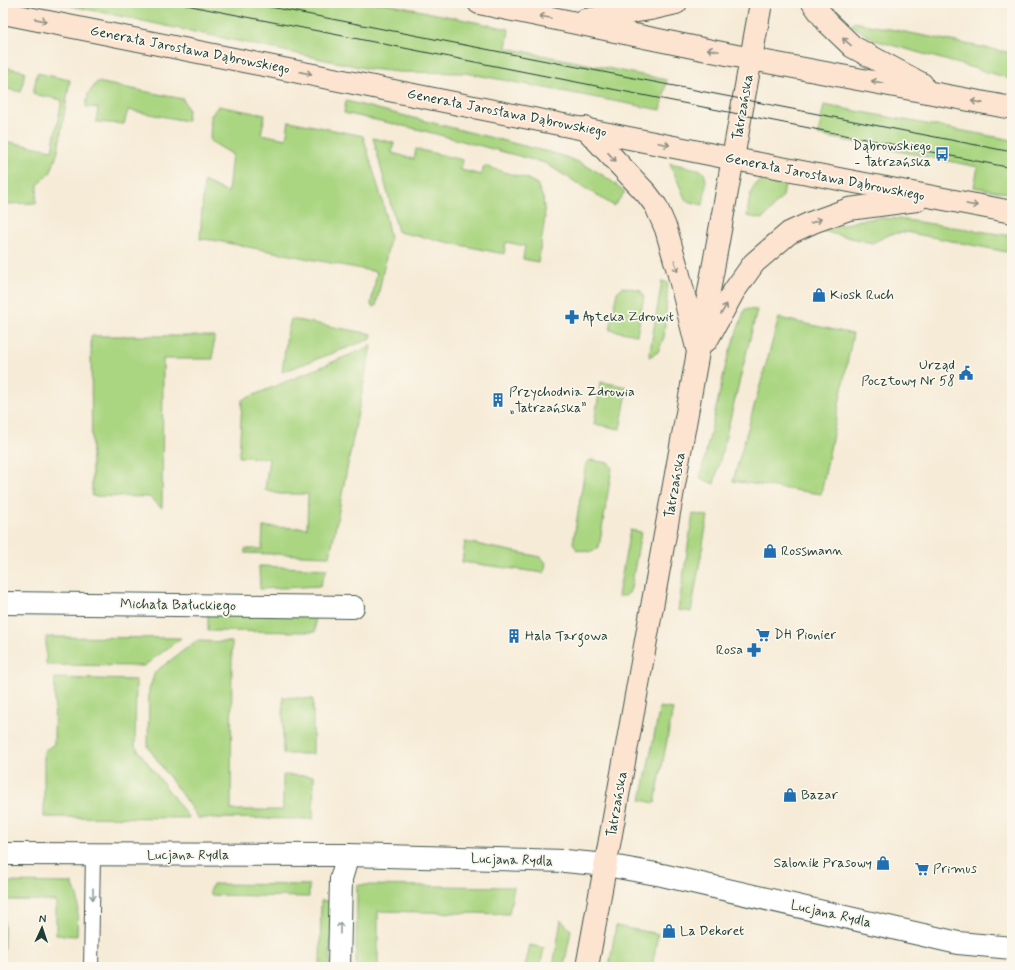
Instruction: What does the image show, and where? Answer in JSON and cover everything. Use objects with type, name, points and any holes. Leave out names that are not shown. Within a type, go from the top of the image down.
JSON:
[{"type":"street","points":[[479,3],[751,58],[1012,108]]},
{"type":"street","points":[[572,22],[650,9],[676,3]]},
{"type":"street","name":"Tatrzańska","points":[[587,967],[761,3]]},
{"type":"street","points":[[813,3],[826,22],[853,47],[942,95]]},
{"type":"street","name":"Generała Jarosława Dąbrowskiego","points":[[3,13],[585,128],[734,159],[1012,212]]},
{"type":"street","points":[[585,128],[647,194],[656,206],[668,236],[678,271],[698,355]]},
{"type":"street","points":[[698,355],[734,291],[754,263],[789,233],[813,222],[849,209],[934,198]]},
{"type":"street","name":"Michała Bałuckiego","points":[[3,603],[353,607]]},
{"type":"street","name":"Lucjana Rydla","points":[[3,854],[348,855],[558,861],[606,866],[662,875],[958,943],[1012,948]]},
{"type":"street","points":[[339,967],[341,879],[348,855]]},
{"type":"lane","points":[[91,967],[94,855]]},
{"type":"green space","points":[[58,3],[383,3],[509,29],[506,48],[667,80],[661,110],[466,73],[400,72],[369,69]]},
{"type":"green space","points":[[854,22],[1012,53],[1012,79],[874,40],[851,25]]},
{"type":"green space","points":[[3,67],[25,71],[21,92],[3,88]]},
{"type":"green space","points":[[37,73],[70,80],[58,151],[51,172],[38,185],[36,203],[3,204],[3,141],[52,150],[62,100],[33,94]]},
{"type":"green space","points":[[97,82],[183,99],[188,110],[187,121],[128,110],[124,124],[96,122],[98,108],[86,107],[88,94]]},
{"type":"green space","points":[[346,101],[560,155],[594,170],[625,192],[614,206],[545,163],[421,130],[344,113]]},
{"type":"green space","points":[[824,105],[1012,140],[1012,194],[974,187],[978,167],[818,135]]},
{"type":"green space","points":[[218,106],[265,115],[261,134],[286,139],[289,121],[363,136],[383,203],[390,238],[376,306],[372,307],[371,304],[377,272],[212,240],[200,239],[204,181],[228,193],[232,154],[210,141],[211,116]]},
{"type":"green space","points":[[373,138],[394,143],[392,153],[414,159],[416,149],[463,160],[461,170],[481,175],[484,166],[528,179],[537,184],[543,198],[545,218],[538,262],[523,259],[525,246],[506,242],[504,254],[398,232]]},
{"type":"green space","points":[[670,163],[701,170],[704,173],[706,186],[703,205],[686,201]]},
{"type":"green space","points":[[762,181],[785,185],[783,196],[763,219],[747,216],[752,190],[754,186]]},
{"type":"green space","points":[[880,218],[899,219],[1012,236],[1012,253],[906,232],[891,234],[872,243],[822,231],[860,220]]},
{"type":"green space","points":[[662,281],[668,283],[664,337],[658,352],[649,357]]},
{"type":"green space","points":[[623,287],[640,290],[644,296],[637,335],[610,330],[617,292]]},
{"type":"green space","points":[[745,309],[757,310],[714,484],[700,478],[727,360]]},
{"type":"green space","points":[[779,318],[853,334],[821,494],[733,481]]},
{"type":"green space","points":[[291,319],[372,334],[371,339],[282,372],[287,335]]},
{"type":"green space","points":[[91,336],[214,336],[213,359],[163,359],[162,508],[149,497],[92,496]]},
{"type":"green space","points":[[371,346],[330,556],[245,553],[245,549],[262,549],[263,527],[307,528],[308,494],[279,494],[265,490],[269,458],[239,457],[242,400]]},
{"type":"green space","points":[[601,382],[628,387],[620,429],[594,424]]},
{"type":"green space","points":[[591,460],[609,463],[612,468],[599,547],[592,552],[577,550],[573,543],[586,463]]},
{"type":"green space","points":[[693,514],[708,516],[691,612],[678,610]]},
{"type":"green space","points":[[630,530],[641,532],[631,588],[629,593],[625,596],[618,596]]},
{"type":"green space","points":[[465,542],[541,557],[546,563],[544,573],[462,562]]},
{"type":"green space","points":[[259,566],[327,569],[320,586],[260,589]]},
{"type":"green space","points":[[208,613],[315,615],[315,632],[208,631]]},
{"type":"green space","points":[[46,637],[181,638],[144,666],[46,665]]},
{"type":"green space","points":[[196,641],[232,642],[231,810],[283,810],[283,775],[314,776],[313,819],[198,818],[148,747],[149,690],[155,672]]},
{"type":"green space","points":[[55,678],[136,680],[135,746],[189,818],[44,817],[44,751],[54,744]]},
{"type":"green space","points":[[283,697],[313,699],[313,754],[283,754]]},
{"type":"green space","points":[[660,707],[673,709],[655,803],[641,800]]},
{"type":"green space","points":[[3,882],[72,883],[78,899],[77,936],[56,935],[56,901],[5,900],[3,967]]},
{"type":"green space","points":[[213,884],[309,885],[309,897],[210,895],[210,889]]},
{"type":"green space","points":[[357,885],[514,887],[509,914],[378,911],[378,967],[356,967]]},
{"type":"green space","points":[[321,901],[332,901],[330,967],[320,967]]},
{"type":"green space","points":[[561,920],[571,930],[564,967],[553,967]]},
{"type":"green space","points":[[616,926],[658,934],[652,967],[609,967]]},
{"type":"green space","points":[[530,945],[544,948],[540,967],[525,967]]},
{"type":"tram line","points":[[176,3],[1012,168]]},
{"type":"tram line","points":[[250,3],[1012,152]]},
{"type":"place","name":"Dąbrowskiego - Tatrzańska","points":[[942,154]]},
{"type":"place","name":"Kiosk Ruch","points":[[819,295]]},
{"type":"place","name":"Apteka Zdrowit","points":[[572,317]]},
{"type":"place","name":"Urząd Pocztowy Nr 58","points":[[966,373]]},
{"type":"place","name":"Przychodnia Zdrowia „Tatrzańska”","points":[[498,400]]},
{"type":"place","name":"Rossmann","points":[[770,551]]},
{"type":"place","name":"DH Pionier","points":[[763,635]]},
{"type":"place","name":"Hala Targowa","points":[[514,636]]},
{"type":"place","name":"Rosa","points":[[754,650]]},
{"type":"place","name":"Bazar","points":[[790,795]]},
{"type":"place","name":"Salonik Prasowy","points":[[883,863]]},
{"type":"place","name":"Primus","points":[[922,869]]},
{"type":"place","name":"La Dekoret","points":[[669,931]]}]
